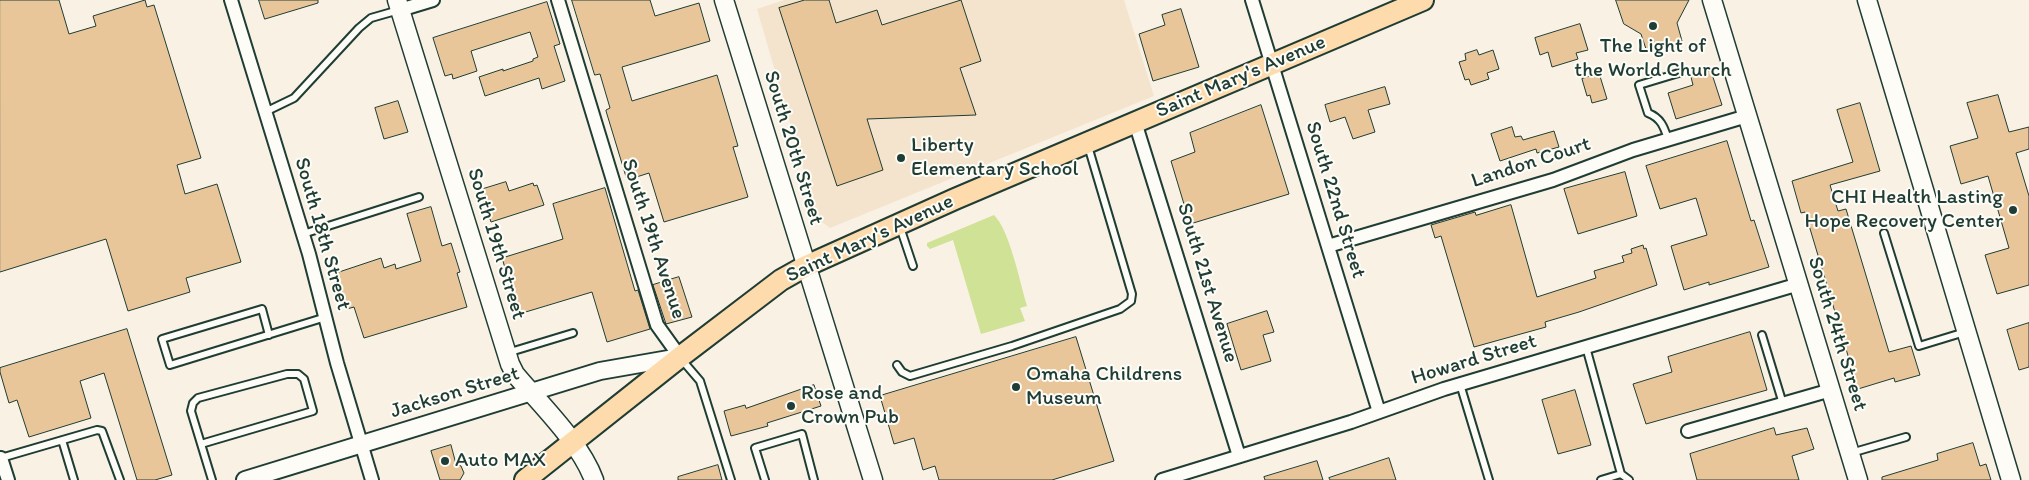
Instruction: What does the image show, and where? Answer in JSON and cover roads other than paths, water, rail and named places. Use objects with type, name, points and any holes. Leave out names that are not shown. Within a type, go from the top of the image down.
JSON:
[{"type":"main road","name":"South 20th Street","points":[[724,0],[873,480]]},
{"type":"main road","name":"South 24th Street","points":[[1712,0],[1858,480]]},
{"type":"main road","points":[[1867,0],[2011,480]]},
{"type":"main road","name":"Saint Mary's Avenue","points":[[525,480],[680,357],[781,280],[806,266],[898,224],[1412,2]]},
{"type":"main road","name":"South 19th Street","points":[[399,5],[514,374],[572,443],[587,463],[594,480]]},
{"type":"street","name":"South 18th Street","points":[[231,0],[302,234],[372,480]]},
{"type":"street","points":[[399,5],[433,0]]},
{"type":"street","name":"South 19th Avenue","points":[[558,0],[657,325],[680,357]]},
{"type":"street","name":"South 22nd Street","points":[[1252,0],[1379,412]]},
{"type":"street","name":"Landon Court","points":[[1328,246],[1553,180],[1632,150],[1747,116]]},
{"type":"street","name":"South 21st Avenue","points":[[1136,122],[1240,456]]},
{"type":"street","name":"Howard Street","points":[[1162,480],[1379,412],[1460,384],[1799,284]]},
{"type":"street","name":"Jackson Street","points":[[245,480],[600,371],[680,357]]},
{"type":"street","points":[[1688,431],[1831,390]]},
{"type":"street","points":[[1,458],[8,480]]},
{"type":"lane","points":[[265,112],[294,98],[359,28],[371,18],[399,5]]},
{"type":"lane","points":[[1668,139],[1664,124],[1656,116],[1648,113],[1639,85],[1682,72]]},
{"type":"lane","points":[[897,365],[902,372],[910,376],[1012,346],[1120,309],[1131,301],[1132,294],[1087,142]]},
{"type":"lane","points":[[302,234],[419,197]]},
{"type":"lane","points":[[898,224],[913,266]]},
{"type":"lane","points":[[1884,233],[1918,346],[1966,332]]},
{"type":"lane","points":[[269,335],[262,309],[162,339],[170,364],[269,335],[326,317]]},
{"type":"lane","points":[[506,353],[573,333]]},
{"type":"lane","points":[[1762,335],[1782,404]]},
{"type":"lane","points":[[1586,347],[1621,474],[1630,480]]},
{"type":"lane","name":"South 19th Avenue","points":[[680,357],[700,381],[731,480]]},
{"type":"lane","points":[[201,444],[313,411],[304,379],[298,374],[286,374],[198,398],[193,402],[191,411],[201,444],[212,480]]},
{"type":"lane","points":[[1460,384],[1489,480]]},
{"type":"lane","points":[[1,458],[97,430],[102,431],[120,480]]},
{"type":"lane","points":[[765,480],[756,448],[802,434],[814,480]]},
{"type":"lane","points":[[1850,454],[1906,437]]},
{"type":"lane","points":[[62,440],[74,480]]},
{"type":"lane","points":[[1601,480],[1610,479],[1621,474]]},
{"type":"place","name":"The Light of the World Church","points":[[1653,26]]},
{"type":"place","name":"Liberty Elementary School","points":[[901,158]]},
{"type":"place","name":"CHI Health Lasting Hope Recovery Center","points":[[2013,210]]},
{"type":"place","name":"Omaha Childrens Museum","points":[[1016,387]]},
{"type":"place","name":"Rose and Crown Pub","points":[[791,406]]},
{"type":"place","name":"Auto MAX","points":[[445,461]]}]
